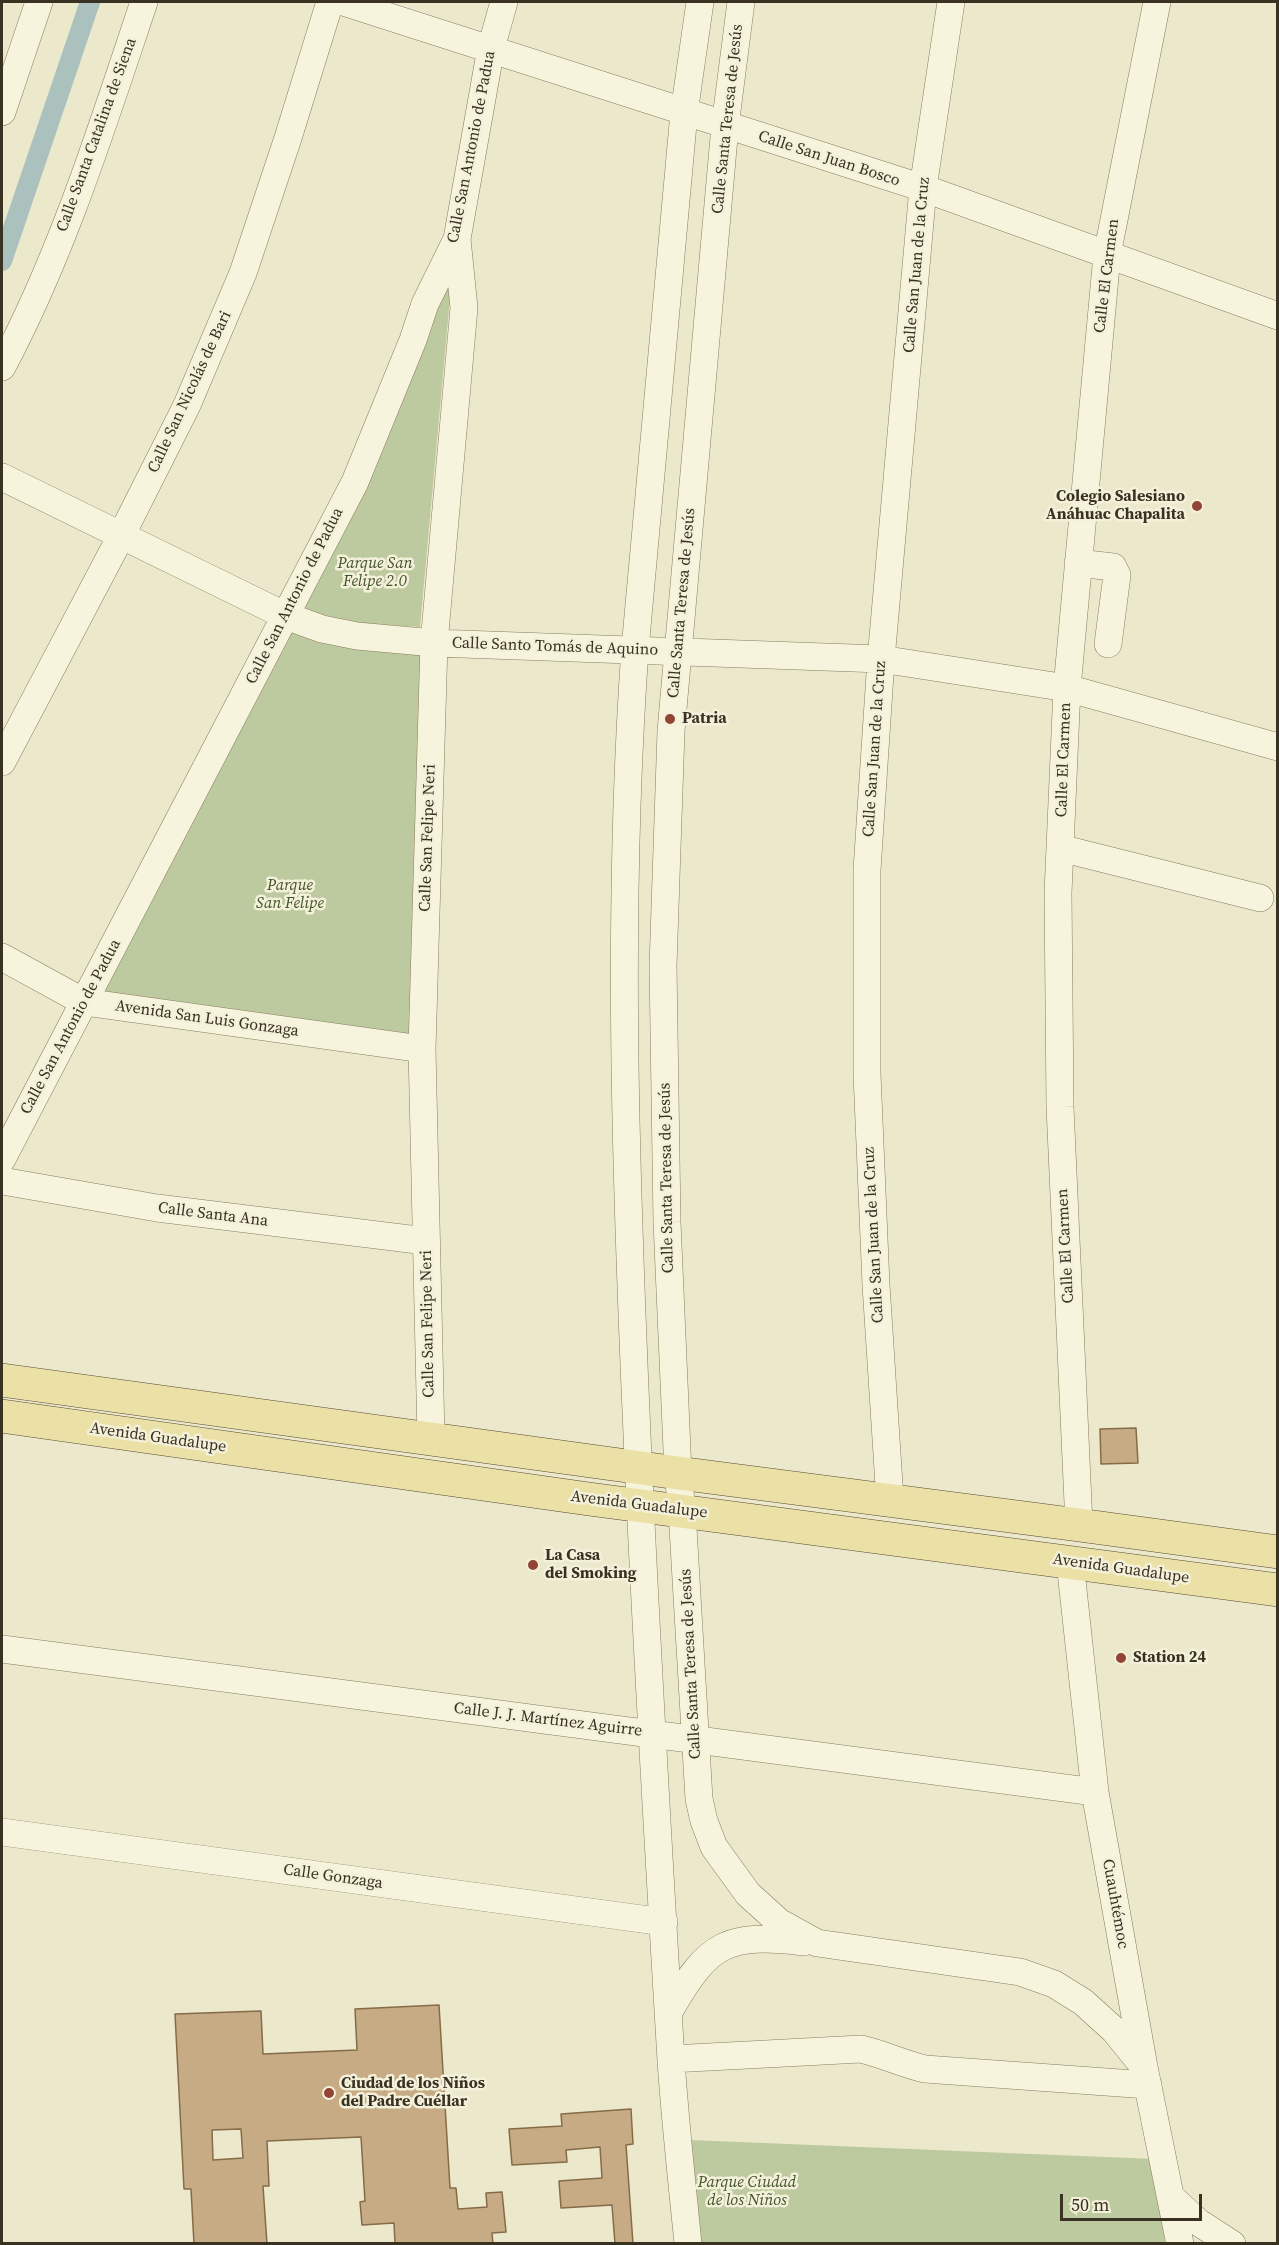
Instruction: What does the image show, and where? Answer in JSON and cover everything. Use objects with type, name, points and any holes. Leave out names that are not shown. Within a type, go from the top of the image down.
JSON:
[{"type":"main road","points":[[2,1380],[678,1473],[1278,1552]]},
{"type":"main road","name":"Avenida Guadalupe","points":[[2,1416],[640,1506],[1278,1590]]},
{"type":"street","points":[[2,112],[39,2]]},
{"type":"street","name":"Calle Santa Catalina de Siena","points":[[2,367],[81,187],[144,2]]},
{"type":"street","name":"Calle San Nicolás de Bari","points":[[2,762],[187,405],[243,273],[330,2]]},
{"type":"street","name":"Calle San Juan Bosco","points":[[343,2],[923,188],[1278,316]]},
{"type":"street","name":"Calle San Antonio de Padua","points":[[2,1159],[355,482],[413,340],[425,304],[457,239],[491,48],[504,2]]},
{"type":"street","points":[[688,2244],[671,2059],[638,1467],[628,1222],[625,963],[630,725],[635,650],[684,112],[700,2]]},
{"type":"street","name":"Calle Santa Teresa de Jesús","points":[[741,2],[725,126],[671,731],[663,966],[668,1222],[678,1473],[699,1799],[714,1847],[748,1894],[779,1922],[817,1943],[1020,1972],[1054,1984],[1083,2002],[1114,2030],[1146,2076]]},
{"type":"street","name":"Calle San Juan de la Cruz","points":[[890,1500],[876,1285],[867,1074],[867,870],[881,659],[923,188],[951,2]]},
{"type":"street","name":"Calle El Carmen","points":[[1079,1525],[1060,1107],[1058,893],[1066,688],[1107,255],[1156,2]]},
{"type":"street","name":"Calle San Felipe Neri","points":[[431,1438],[422,1048],[434,643],[464,308],[457,239]]},
{"type":"street","name":"Calle Santo Tomás de Aquino","points":[[2,477],[286,616],[322,629],[357,636],[434,643],[881,659],[1066,688],[1278,747]]},
{"type":"street","points":[[1078,563],[1113,567],[1117,575],[1108,644]]},
{"type":"street","points":[[1060,848],[1260,898]]},
{"type":"street","name":"Avenida San Luis Gonzaga","points":[[2,957],[84,1002],[422,1048]]},
{"type":"street","name":"Calle Santa Ana","points":[[2,1182],[157,1208],[426,1241]]},
{"type":"street","name":"Cuauhtémoc","points":[[1070,1562],[1095,1792],[1146,2076],[1180,2244]]},
{"type":"street","name":"Calle J. J. Martínez Aguirre","points":[[2,1648],[1095,1792]]},
{"type":"street","name":"Calle Gonzaga","points":[[2,1832],[664,1922]]},
{"type":"street","points":[[670,2010],[697,1966],[732,1942],[768,1938],[817,1943]]},
{"type":"street","points":[[671,2059],[861,2049],[925,2069],[1146,2076]]},
{"type":"street","points":[[1172,2198],[1198,2222],[1232,2244]]},
{"type":"green space","name":"Parque San Felipe 2.0","points":[[453,265],[420,627],[368,624],[303,612]]},
{"type":"green space","name":"Parque San Felipe","points":[[292,621],[428,648],[415,1040],[88,999]]},
{"type":"green space","name":"Parque Ciudad de los Niños","points":[[690,2140],[1154,2159],[1165,2243],[698,2243]]},
{"type":"building","points":[[1136,1428],[1138,1463],[1101,1464],[1100,1429]]},
{"type":"building","points":[[439,2005],[450,2188],[456,2188],[458,2209],[487,2207],[486,2193],[502,2192],[506,2232],[492,2233],[493,2244],[395,2244],[394,2223],[362,2225],[360,2202],[365,2201],[361,2137],[267,2141],[269,2186],[263,2186],[267,2244],[194,2244],[191,2189],[184,2189],[175,2014],[261,2011],[263,2054],[357,2050],[355,2009]],"holes":[[[241,2129],[243,2158],[213,2160],[212,2130]]]},
{"type":"building","points":[[631,2109],[633,2144],[626,2145],[633,2244],[615,2244],[612,2205],[561,2208],[559,2181],[602,2178],[600,2147],[566,2150],[567,2162],[512,2165],[509,2129],[562,2126],[561,2114]]},
{"type":"waterway","points":[[2,261],[90,2]]},
{"type":"place","name":"Colegio Salesiano Anáhuac Chapalita","points":[[1197,506]]},
{"type":"place","name":"Patria","points":[[670,719]]},
{"type":"place","name":"La Casa del Smoking","points":[[533,1565]]},
{"type":"place","name":"Station 24","points":[[1121,1658]]},
{"type":"place","name":"Ciudad de los Niños del Padre Cuéllar","points":[[329,2093]]}]
